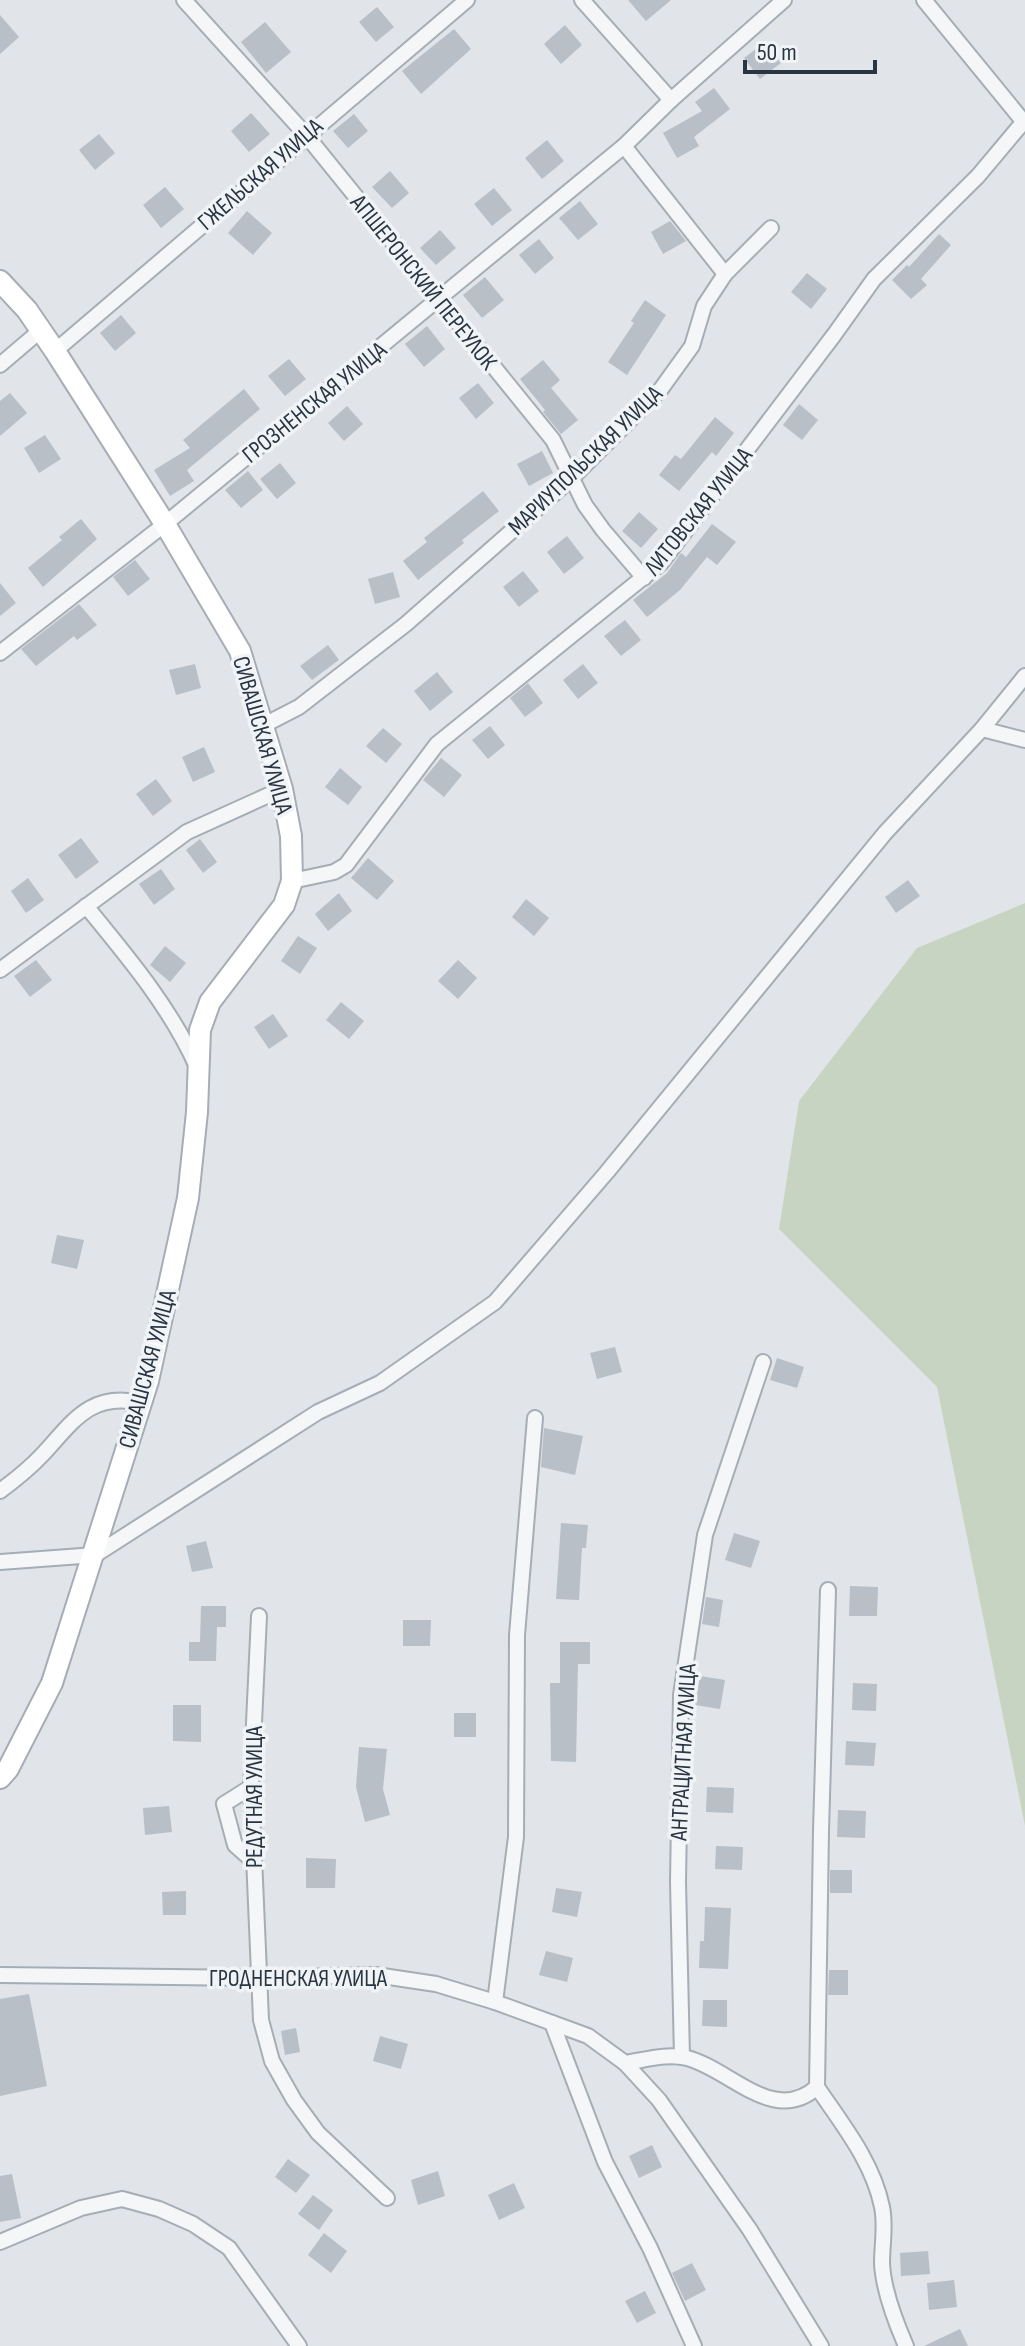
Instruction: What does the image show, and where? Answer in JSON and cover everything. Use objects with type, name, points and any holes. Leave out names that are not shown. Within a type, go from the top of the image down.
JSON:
[{"type":"street","name":"АПШЕРОНСКИЙ ПЕРЕУЛОК","points":[[184,0],[306,135],[553,440],[585,505],[644,578]]},
{"type":"street","name":"ГЖЕЛЬСКАЯ УЛИЦА","points":[[55,351],[467,0]]},
{"type":"street","points":[[582,0],[671,100]]},
{"type":"street","points":[[725,274],[624,146],[784,0]]},
{"type":"street","points":[[924,0],[1024,120]]},
{"type":"street","name":"ЛИТОВСКАЯ УЛИЦА","points":[[292,881],[334,872],[346,865],[437,744],[661,563],[874,279],[978,176],[1024,120]]},
{"type":"street","name":"ГРОЗНЕНСКАЯ УЛИЦА","points":[[0,653],[165,524],[624,146]]},
{"type":"street","name":"МАРИУПОЛЬСКАЯ УЛИЦА","points":[[264,725],[299,707],[406,624],[573,477],[661,389],[692,346],[704,306],[725,274],[771,228]]},
{"type":"street","name":"СИВАШСКАЯ УЛИЦА","points":[[0,281],[55,351],[165,524],[240,651],[282,789],[291,836],[292,881],[284,905],[210,1002],[200,1030],[197,1112],[188,1198],[148,1381],[52,1683],[8,1769],[0,1778]]},
{"type":"street","points":[[0,365],[41,330]]},
{"type":"street","points":[[0,1562],[95,1555],[318,1412],[380,1383],[495,1302],[617,1160],[885,833],[982,729],[1025,676]]},
{"type":"street","points":[[982,729],[1025,740]]},
{"type":"street","points":[[0,970],[187,832],[282,789]]},
{"type":"street","points":[[86,906],[123,952],[184,1039],[197,1067]]},
{"type":"street","name":"АНТРАЦИТНАЯ УЛИЦА","points":[[682,2057],[678,1882],[681,1695],[705,1535],[763,1362]]},
{"type":"street","points":[[0,1491],[44,1453],[75,1418],[90,1408],[125,1399],[141,1403]]},
{"type":"street","points":[[495,2002],[516,1837],[517,1635],[535,1418]]},
{"type":"street","points":[[828,1590],[817,2087],[856,2144],[882,2205],[885,2234],[882,2264],[896,2323],[906,2346]]},
{"type":"street","name":"РЕДУТНАЯ УЛИЦА","points":[[259,1616],[251,1787],[261,2020],[272,2061],[294,2100],[318,2133],[387,2198]]},
{"type":"street","points":[[251,1787],[224,1804],[235,1845],[253,1861]]},
{"type":"street","name":"ГРОДНЕНСКАЯ УЛИЦА","points":[[0,1975],[257,1978],[376,1975],[436,1984],[588,2036],[625,2063],[659,2100],[741,2217],[821,2346]]},
{"type":"street","points":[[552,2023],[605,2162],[650,2248],[694,2346]]},
{"type":"street","points":[[625,2063],[682,2057],[699,2062],[746,2088],[778,2101],[795,2101],[806,2097],[817,2087]]},
{"type":"street","points":[[0,2242],[81,2208],[122,2199],[159,2209],[193,2224],[229,2248],[299,2346]]},
{"type":"green space","points":[[1025,903],[1025,1826],[937,1387],[779,1229],[799,1101],[917,948]]},
{"type":"building","points":[[628,0],[671,0],[646,21]]},
{"type":"building","points":[[377,7],[394,27],[376,42],[359,22]]},
{"type":"building","points":[[0,15],[19,37],[0,54]]},
{"type":"building","points":[[265,22],[291,52],[266,73],[241,42]]},
{"type":"building","points":[[565,25],[582,45],[561,64],[544,44]]},
{"type":"building","points":[[454,29],[471,49],[421,94],[402,71]]},
{"type":"building","points":[[765,42],[781,63],[760,79],[744,58]]},
{"type":"building","points":[[714,88],[730,109],[694,137],[699,146],[677,158],[663,133],[702,111],[695,102]]},
{"type":"building","points":[[251,113],[270,134],[249,152],[231,131]]},
{"type":"building","points":[[354,114],[368,131],[348,148],[333,131]]},
{"type":"building","points":[[99,134],[115,153],[95,170],[79,150]]},
{"type":"building","points":[[547,140],[564,161],[542,179],[525,158]]},
{"type":"building","points":[[390,171],[409,193],[392,208],[372,187]]},
{"type":"building","points":[[165,187],[184,209],[161,228],[143,205]]},
{"type":"building","points":[[494,188],[512,210],[492,226],[474,204]]},
{"type":"building","points":[[580,201],[598,224],[578,240],[559,218]]},
{"type":"building","points":[[247,211],[272,233],[253,255],[228,233]]},
{"type":"building","points":[[670,221],[686,241],[663,254],[651,232]]},
{"type":"building","points":[[440,230],[456,248],[436,265],[420,248]]},
{"type":"building","points":[[939,234],[951,245],[921,279],[927,285],[911,299],[892,280],[907,265],[909,267]]},
{"type":"building","points":[[539,239],[554,258],[535,274],[519,255]]},
{"type":"building","points":[[807,273],[827,289],[811,309],[791,292]]},
{"type":"building","points":[[485,277],[504,300],[482,318],[463,295]]},
{"type":"building","points":[[645,300],[666,315],[627,375],[608,362]]},
{"type":"building","points":[[121,315],[136,333],[115,351],[100,333]]},
{"type":"building","points":[[427,326],[445,349],[424,367],[405,344]]},
{"type":"building","points":[[289,359],[306,379],[285,396],[268,376]]},
{"type":"building","points":[[543,360],[560,380],[551,388],[578,420],[561,434],[520,379]]},
{"type":"building","points":[[478,383],[494,403],[476,419],[459,398]]},
{"type":"building","points":[[244,389],[260,409],[187,470],[194,481],[170,496],[154,470],[190,448],[183,440]]},
{"type":"building","points":[[10,393],[27,413],[0,436],[0,401]]},
{"type":"building","points":[[799,404],[818,420],[802,440],[783,425]]},
{"type":"building","points":[[347,406],[363,424],[344,441],[328,423]]},
{"type":"building","points":[[715,417],[734,433],[716,456],[712,452],[679,491],[659,475],[675,455],[681,459]]},
{"type":"building","points":[[45,435],[61,459],[39,473],[24,448]]},
{"type":"building","points":[[542,451],[553,473],[529,486],[517,464]]},
{"type":"building","points":[[280,463],[296,483],[277,499],[260,479]]},
{"type":"building","points":[[248,471],[263,490],[241,508],[225,490]]},
{"type":"building","points":[[483,491],[499,511],[418,580],[403,561],[427,542],[424,538]]},
{"type":"building","points":[[639,512],[658,529],[641,548],[622,531]]},
{"type":"building","points":[[81,519],[97,539],[43,587],[28,568],[62,540],[59,537]]},
{"type":"building","points":[[712,524],[736,542],[717,565],[707,557],[680,590],[647,617],[633,600],[667,573],[681,553],[686,557]]},
{"type":"building","points":[[567,536],[584,558],[564,574],[547,552]]},
{"type":"building","points":[[135,560],[150,579],[128,596],[113,577]]},
{"type":"building","points":[[523,571],[539,591],[519,607],[503,587]]},
{"type":"building","points":[[393,572],[400,597],[375,604],[368,579]]},
{"type":"building","points":[[0,583],[16,603],[0,616]]},
{"type":"building","points":[[79,604],[97,625],[77,640],[74,636],[36,666],[21,649]]},
{"type":"building","points":[[625,620],[641,640],[621,656],[604,636]]},
{"type":"building","points":[[328,645],[339,660],[312,680],[300,666]]},
{"type":"building","points":[[195,664],[201,688],[176,695],[169,670]]},
{"type":"building","points":[[583,664],[598,683],[578,699],[563,680]]},
{"type":"building","points":[[437,672],[453,692],[430,711],[414,691]]},
{"type":"building","points":[[528,683],[543,703],[525,717],[510,698]]},
{"type":"building","points":[[490,726],[505,745],[488,759],[472,740]]},
{"type":"building","points":[[383,728],[402,744],[386,763],[366,746]]},
{"type":"building","points":[[204,747],[215,772],[193,782],[182,757]]},
{"type":"building","points":[[441,758],[462,775],[444,797],[423,780]]},
{"type":"building","points":[[340,768],[362,787],[348,805],[325,787]]},
{"type":"building","points":[[156,779],[172,801],[153,816],[136,794]]},
{"type":"building","points":[[81,838],[99,862],[76,879],[58,855]]},
{"type":"building","points":[[200,839],[217,862],[203,873],[186,850]]},
{"type":"building","points":[[368,858],[394,881],[377,900],[351,878]]},
{"type":"building","points":[[161,869],[175,889],[154,905],[139,884]]},
{"type":"building","points":[[28,878],[44,900],[26,913],[11,891]]},
{"type":"building","points":[[908,880],[920,896],[896,913],[885,897]]},
{"type":"building","points":[[339,893],[352,911],[328,931],[315,914]]},
{"type":"building","points":[[526,899],[549,918],[534,936],[512,917]]},
{"type":"building","points":[[298,936],[317,948],[300,974],[281,961]]},
{"type":"building","points":[[165,946],[186,963],[170,982],[150,965]]},
{"type":"building","points":[[36,960],[52,980],[30,997],[14,976]]},
{"type":"building","points":[[458,960],[477,978],[458,999],[438,981]]},
{"type":"building","points":[[341,1002],[364,1021],[349,1039],[326,1020]]},
{"type":"building","points":[[273,1014],[288,1036],[269,1049],[254,1027]]},
{"type":"building","points":[[57,1235],[84,1240],[77,1269],[51,1263]]},
{"type":"building","points":[[615,1347],[622,1372],[597,1379],[590,1353]]},
{"type":"building","points":[[777,1358],[804,1367],[797,1388],[770,1380]]},
{"type":"building","points":[[544,1428],[583,1436],[575,1475],[541,1467]]},
{"type":"building","points":[[561,1523],[588,1525],[586,1548],[582,1548],[579,1600],[556,1599]]},
{"type":"building","points":[[734,1533],[760,1541],[751,1568],[725,1560]]},
{"type":"building","points":[[206,1541],[213,1568],[192,1572],[186,1546]]},
{"type":"building","points":[[850,1586],[878,1587],[877,1616],[849,1616]]},
{"type":"building","points":[[706,1597],[723,1600],[719,1627],[702,1624]]},
{"type":"building","points":[[201,1606],[226,1606],[226,1627],[217,1627],[216,1661],[189,1661],[189,1642],[200,1642]]},
{"type":"building","points":[[403,1620],[431,1620],[430,1646],[403,1646]]},
{"type":"building","points":[[560,1642],[590,1642],[590,1664],[578,1664],[576,1762],[551,1761],[550,1683],[560,1683]]},
{"type":"building","points":[[700,1676],[725,1680],[720,1709],[695,1705]]},
{"type":"building","points":[[853,1683],[877,1684],[876,1711],[852,1710]]},
{"type":"building","points":[[173,1705],[201,1705],[201,1742],[173,1741]]},
{"type":"building","points":[[454,1713],[476,1713],[476,1737],[454,1737]]},
{"type":"building","points":[[846,1741],[876,1743],[874,1766],[845,1765]]},
{"type":"building","points":[[359,1747],[387,1749],[383,1789],[390,1815],[365,1822],[356,1787]]},
{"type":"building","points":[[707,1787],[734,1788],[733,1813],[706,1812]]},
{"type":"building","points":[[169,1806],[172,1832],[145,1835],[143,1808]]},
{"type":"building","points":[[838,1810],[866,1811],[865,1838],[837,1837]]},
{"type":"building","points":[[716,1846],[743,1847],[742,1870],[715,1869]]},
{"type":"building","points":[[306,1858],[336,1859],[335,1888],[306,1888]]},
{"type":"building","points":[[830,1870],[852,1870],[852,1893],[830,1893]]},
{"type":"building","points":[[556,1888],[582,1892],[577,1917],[552,1912]]},
{"type":"building","points":[[186,1891],[186,1915],[163,1915],[162,1892]]},
{"type":"building","points":[[705,1907],[731,1908],[728,1969],[699,1968]]},
{"type":"building","points":[[546,1951],[573,1958],[567,1982],[539,1975]]},
{"type":"building","points":[[829,1970],[848,1970],[848,1995],[828,1995]]},
{"type":"building","points":[[29,1994],[47,2086],[0,2096],[0,1999]]},
{"type":"building","points":[[703,2000],[727,2000],[727,2027],[702,2026]]},
{"type":"building","points":[[296,2028],[300,2052],[285,2055],[281,2031]]},
{"type":"building","points":[[380,2036],[408,2044],[401,2069],[373,2061]]},
{"type":"building","points":[[652,2145],[662,2167],[639,2178],[629,2156]]},
{"type":"building","points":[[288,2159],[310,2175],[296,2193],[275,2177]]},
{"type":"building","points":[[438,2171],[445,2196],[418,2205],[411,2180]]},
{"type":"building","points":[[12,2174],[21,2218],[0,2222],[0,2176]]},
{"type":"building","points":[[514,2183],[525,2208],[499,2220],[488,2195]]},
{"type":"building","points":[[313,2195],[333,2210],[319,2230],[298,2214]]},
{"type":"building","points":[[324,2233],[347,2251],[331,2273],[308,2255]]},
{"type":"building","points":[[928,2251],[930,2274],[901,2276],[900,2253]]},
{"type":"building","points":[[692,2263],[706,2290],[685,2301],[672,2273]]},
{"type":"building","points":[[954,2280],[957,2307],[929,2310],[927,2283]]},
{"type":"building","points":[[645,2291],[656,2313],[637,2323],[625,2301]]},
{"type":"building","points":[[960,2329],[968,2346],[924,2346]]}]
